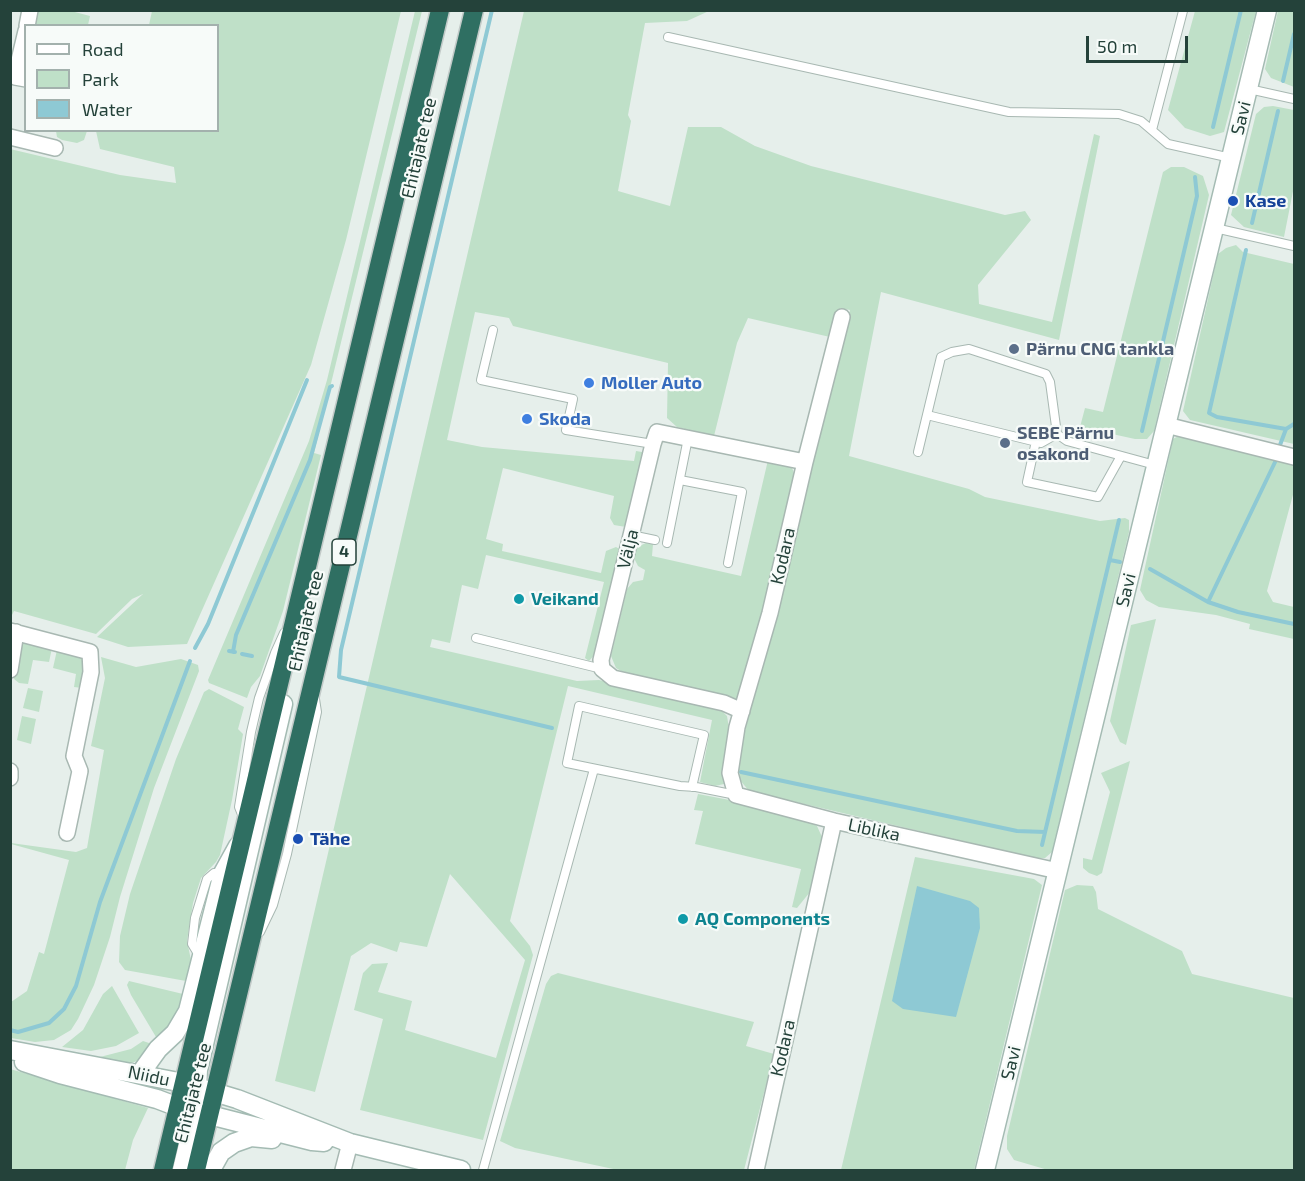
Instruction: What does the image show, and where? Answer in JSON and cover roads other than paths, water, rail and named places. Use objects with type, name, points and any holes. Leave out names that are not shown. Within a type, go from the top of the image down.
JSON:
[{"type":"highway","name":"Ehitajate tee","points":[[196,1170],[196,1111],[190,1085],[241,840],[440,10]]},
{"type":"highway","name":"Ehitajate tee","points":[[163,1170],[196,1111],[214,1093],[474,10]]},
{"type":"street","name":"Savi","points":[[985,1170],[1267,10]]},
{"type":"street","points":[[24,40],[15,76],[24,79]]},
{"type":"street","points":[[10,137],[51,147],[51,132]]},
{"type":"street","name":"Kodara","points":[[736,795],[730,773],[737,727],[770,613],[842,317]]},
{"type":"street","points":[[1166,425],[1294,457]]},
{"type":"street","points":[[653,444],[657,432],[805,462]]},
{"type":"street","name":"Välja","points":[[602,669],[601,660],[653,444]]},
{"type":"street","points":[[10,670],[13,631],[90,652],[91,672],[74,756],[80,771],[67,833]]},
{"type":"street","points":[[602,669],[614,678],[724,703],[742,711]]},
{"type":"street","points":[[190,1085],[198,1070],[285,696],[280,676]]},
{"type":"street","points":[[10,771],[10,778]]},
{"type":"street","name":"Liblika","points":[[736,795],[834,821],[1058,871]]},
{"type":"street","name":"Kodara","points":[[756,1170],[834,821]]},
{"type":"street","points":[[140,1074],[158,1049],[175,1033],[188,1011],[223,873],[241,840]]},
{"type":"street","name":"Niidu","points":[[10,1050],[190,1085],[237,1099],[350,1143],[461,1170]]},
{"type":"street","name":"Niidu","points":[[10,1058],[60,1074],[312,1141],[350,1143]]},
{"type":"street","points":[[182,1170],[196,1111]]},
{"type":"street","points":[[210,1170],[221,1152],[234,1143],[251,1137],[312,1141]]},
{"type":"street","points":[[343,1170],[350,1143]]},
{"type":"lane","points":[[1152,130],[1183,11]]},
{"type":"lane","points":[[668,37],[1009,112],[1119,114],[1142,121],[1168,144],[1231,158]]},
{"type":"lane","points":[[1248,88],[1294,99]]},
{"type":"lane","points":[[1214,228],[1294,246]]},
{"type":"lane","points":[[493,330],[481,380],[573,399],[566,430],[653,444]]},
{"type":"lane","points":[[918,452],[940,357],[951,352],[969,349],[1046,374],[1050,382],[1058,434],[1067,441],[1156,466]]},
{"type":"lane","points":[[927,415],[1041,442],[1058,434]]},
{"type":"lane","points":[[667,543],[688,438]]},
{"type":"lane","points":[[1036,441],[1027,482],[1098,497],[1121,456]]},
{"type":"lane","points":[[680,480],[741,492],[728,563]]},
{"type":"lane","points":[[631,534],[655,540]]},
{"type":"lane","points":[[245,822],[239,807],[259,698],[274,653],[297,607]]},
{"type":"lane","points":[[476,638],[602,669]]},
{"type":"lane","name":"Liblika","points":[[692,787],[704,735],[579,706],[567,763],[680,786],[736,795]]},
{"type":"lane","points":[[483,1170],[594,769]]},
{"type":"water","points":[[917,886],[970,901],[979,908],[980,928],[956,1017],[903,1009],[892,1001]]},
{"type":"waterway","points":[[492,10],[341,650],[339,677],[552,728]]},
{"type":"waterway","points":[[1213,127],[1241,10]]},
{"type":"waterway","points":[[1283,81],[1294,34]]},
{"type":"waterway","points":[[1252,223],[1278,111]]},
{"type":"waterway","points":[[1142,431],[1197,196],[1195,177]]},
{"type":"waterway","points":[[1246,250],[1209,413],[1217,417],[1286,429]]},
{"type":"waterway","points":[[195,648],[208,624],[307,380]]},
{"type":"waterway","points":[[233,652],[236,635],[310,460],[332,386]]},
{"type":"waterway","points":[[1280,445],[1286,429],[1294,424]]},
{"type":"waterway","points":[[1150,569],[1208,602],[1277,458]]},
{"type":"waterway","points":[[1042,845],[1119,520]]},
{"type":"waterway","points":[[1110,560],[1120,562]]},
{"type":"waterway","points":[[1208,602],[1238,612],[1294,624]]},
{"type":"waterway","points":[[229,651],[235,652]]},
{"type":"waterway","points":[[242,654],[252,656]]},
{"type":"waterway","points":[[10,1030],[18,1032],[49,1023],[64,1009],[76,986],[100,902],[190,661]]},
{"type":"waterway","points":[[741,772],[1017,831],[1045,832]]},
{"type":"place","name":"Kase","points":[[1233,201]]},
{"type":"place","name":"Pärnu CNG tankla","points":[[1014,349]]},
{"type":"place","name":"Moller Auto","points":[[589,383]]},
{"type":"place","name":"Skoda","points":[[527,419]]},
{"type":"place","name":"SEBE Pärnu osakond","points":[[1005,443]]},
{"type":"place","name":"Veikand","points":[[519,599]]},
{"type":"place","name":"Tähe","points":[[298,839]]},
{"type":"place","name":"AQ Components","points":[[683,919]]}]
